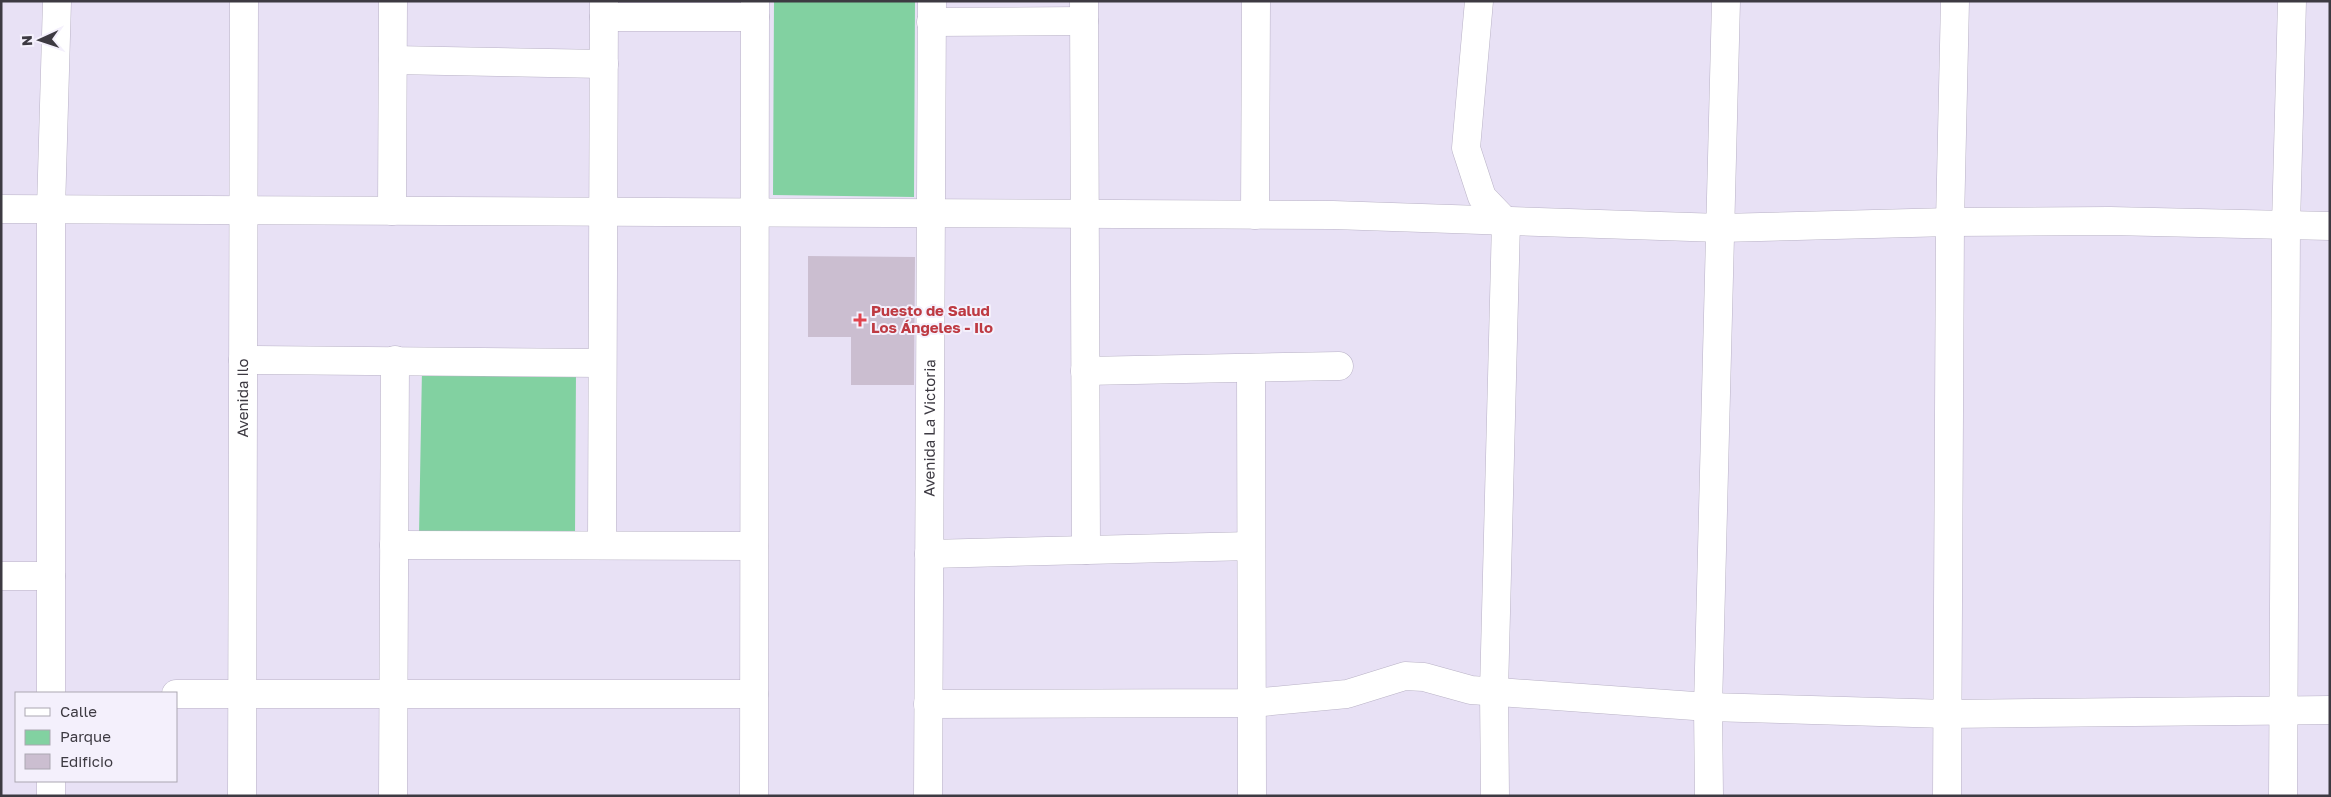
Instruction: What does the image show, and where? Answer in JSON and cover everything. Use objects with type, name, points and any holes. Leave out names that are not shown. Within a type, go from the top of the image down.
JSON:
[{"type":"street","points":[[51,692],[51,209],[57,1]]},
{"type":"street","name":"Avenida Ilo","points":[[242,796],[244,1]]},
{"type":"street","points":[[392,211],[393,1]]},
{"type":"street","points":[[1256,1],[1256,215]]},
{"type":"street","points":[[1479,1],[1466,148],[1482,196],[1506,222],[1494,691],[1495,796]]},
{"type":"street","points":[[1709,796],[1708,707],[1726,1]]},
{"type":"street","points":[[1947,796],[1950,222],[1955,1]]},
{"type":"street","points":[[2283,796],[2286,225],[2292,1]]},
{"type":"street","points":[[602,545],[604,9],[755,9],[754,796]]},
{"type":"street","points":[[932,12],[1084,11],[1086,550]]},
{"type":"street","name":"Avenida La Victoria","points":[[928,796],[932,12]]},
{"type":"street","points":[[393,60],[604,64]]},
{"type":"street","points":[[1,209],[1256,215],[1721,228],[1950,222],[2110,221],[2330,226]]},
{"type":"street","points":[[243,360],[602,363]]},
{"type":"street","points":[[393,796],[395,360]]},
{"type":"street","points":[[1085,371],[1338,366]]},
{"type":"street","points":[[1251,368],[1252,796]]},
{"type":"street","points":[[394,545],[754,546]]},
{"type":"street","points":[[929,554],[1251,546]]},
{"type":"street","points":[[1,576],[51,576]]},
{"type":"street","points":[[928,704],[1252,703],[1347,694],[1405,676],[1424,677],[1471,690],[1708,707],[1947,714],[2330,710]]},
{"type":"street","points":[[178,694],[754,694]]},
{"type":"street","points":[[51,782],[51,796]]},
{"type":"green space","points":[[774,1],[915,1],[914,197],[773,195]]},
{"type":"green space","points":[[422,369],[576,371],[575,536],[419,535]]},
{"type":"building","points":[[808,256],[915,257],[914,385],[851,385],[851,337],[808,337]]},
{"type":"place","name":"Puesto de Salud Los Ángeles - Ilo","points":[[860,320]]}]
